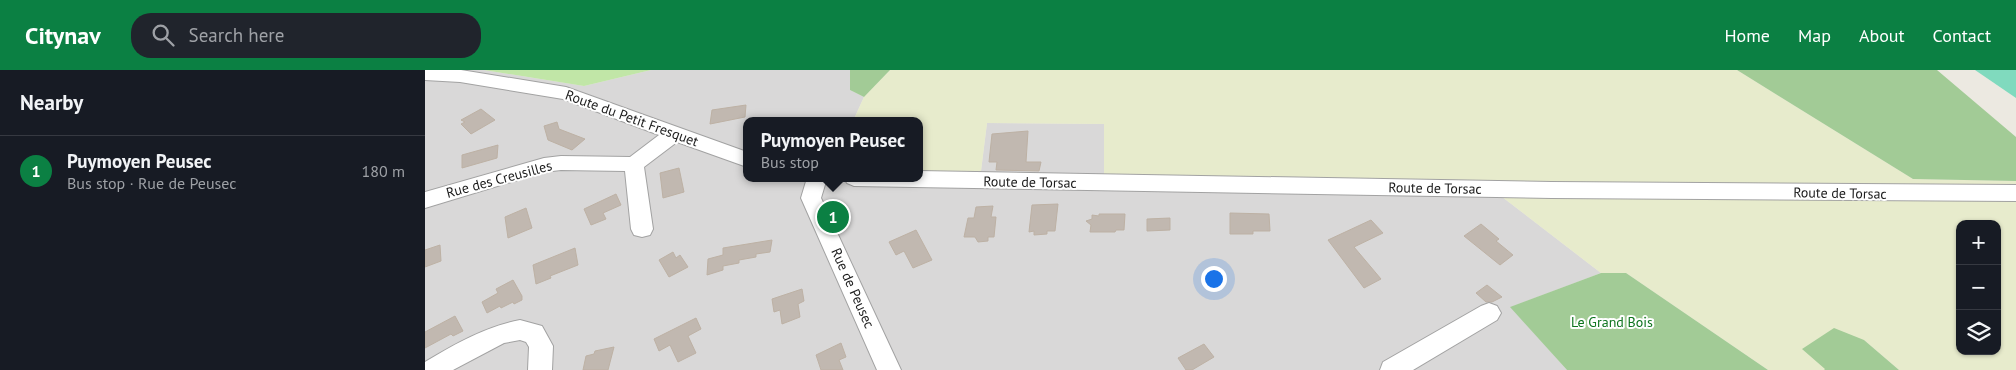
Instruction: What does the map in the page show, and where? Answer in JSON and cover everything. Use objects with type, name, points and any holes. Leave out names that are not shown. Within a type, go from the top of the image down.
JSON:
[{"type":"street","name":"Route du Petit Fresquet","points":[[425,74],[460,76],[566,93],[743,159]]},
{"type":"street","points":[[642,229],[634,164],[674,134]]},
{"type":"street","name":"Rue des Creusilles","points":[[425,200],[544,165],[561,163],[634,164]]},
{"type":"street","name":"Route de Torsac","points":[[923,179],[1591,190],[2016,193]]},
{"type":"street","name":"Rue de Peusec","points":[[816,182],[811,198],[889,370]]},
{"type":"street","points":[[1392,370],[1489,313]]},
{"type":"street","points":[[432,370],[487,338],[503,332],[517,330],[534,334],[540,339],[542,349],[540,370]]},
{"type":"shaded area","points":[[425,70],[484,70],[584,86],[651,70],[850,70],[850,90],[864,97],[855,117],[743,117],[743,182],[923,182],[923,171],[981,171],[987,123],[1105,124],[1104,177],[1480,180],[1601,273],[1511,307],[1567,370],[425,370]]},
{"type":"green space","points":[[484,70],[651,70],[584,86]]},
{"type":"green space","points":[[850,70],[890,70],[864,97],[850,90]]},
{"type":"green space","points":[[890,70],[1737,70],[1913,179],[2016,181],[2016,370],[1899,370],[1864,340],[1824,370],[1768,370],[1626,273],[1601,273],[1480,180],[1104,177],[1104,124],[987,123],[981,171],[923,171],[923,117],[855,117],[864,97]]},
{"type":"green space","points":[[1737,70],[1937,70],[2016,137],[2016,181],[1913,179]]},
{"type":"green space","points":[[1975,70],[2016,70],[2016,98]]},
{"type":"green space","name":"Le Grand Bois","points":[[1601,273],[1626,273],[1768,370],[1567,370],[1510,307]]},
{"type":"green space","points":[[1834,328],[1864,340],[1899,370],[1824,370],[1802,349]]},
{"type":"building","points":[[746,105],[745,117],[710,124],[712,110]]},
{"type":"building","points":[[481,109],[495,120],[471,134],[461,124],[465,122],[461,120]]},
{"type":"building","points":[[557,122],[559,129],[585,139],[572,150],[548,140],[544,126]]},
{"type":"building","points":[[1028,131],[1026,162],[1041,162],[1039,171],[996,170],[997,162],[989,162],[992,134]]},
{"type":"building","points":[[498,145],[497,158],[462,168],[462,155]]},
{"type":"building","points":[[679,168],[684,192],[663,198],[660,173]]},
{"type":"building","points":[[616,194],[621,205],[603,213],[606,219],[591,225],[584,209]]},
{"type":"building","points":[[1058,204],[1055,231],[1034,235],[1034,231],[1029,232],[1032,205]]},
{"type":"building","points":[[993,206],[991,217],[996,217],[994,237],[988,237],[988,241],[978,242],[975,237],[964,237],[968,218],[974,218],[976,207]]},
{"type":"building","points":[[526,208],[532,228],[508,238],[505,217]]},
{"type":"building","points":[[1230,213],[1269,214],[1270,231],[1253,231],[1253,234],[1230,234]]},
{"type":"building","points":[[1099,214],[1125,214],[1124,230],[1090,232],[1091,225],[1086,221],[1092,219],[1092,215],[1099,216]]},
{"type":"building","points":[[1170,218],[1170,230],[1147,231],[1147,219]]},
{"type":"building","points":[[1371,220],[1383,233],[1354,247],[1381,279],[1364,288],[1328,240]]},
{"type":"building","points":[[1481,224],[1499,239],[1496,241],[1513,255],[1500,265],[1464,236]]},
{"type":"building","points":[[916,230],[932,260],[913,268],[904,251],[896,255],[889,242]]},
{"type":"building","points":[[772,240],[770,252],[756,254],[756,257],[739,260],[739,263],[723,266],[723,270],[707,275],[708,259],[723,255],[723,248]]},
{"type":"building","points":[[440,245],[441,261],[425,267],[425,250]]},
{"type":"building","points":[[575,248],[578,265],[550,276],[551,278],[536,284],[533,265]]},
{"type":"building","points":[[673,252],[676,258],[680,255],[688,267],[669,277],[659,260]]},
{"type":"building","points":[[513,280],[522,296],[522,300],[501,308],[500,306],[487,313],[482,302],[498,293],[496,289]]},
{"type":"building","points":[[1487,285],[1502,297],[1492,302],[1486,302],[1476,293]]},
{"type":"building","points":[[802,289],[804,301],[798,304],[800,317],[782,324],[780,310],[774,312],[772,299]]},
{"type":"building","points":[[455,316],[463,331],[453,336],[451,334],[425,348],[425,332]]},
{"type":"building","points":[[696,318],[701,329],[688,336],[696,353],[678,362],[670,345],[659,351],[654,339]]},
{"type":"building","points":[[841,343],[846,357],[839,360],[843,370],[821,370],[816,355]]},
{"type":"building","points":[[1204,344],[1214,357],[1192,370],[1186,370],[1178,358]]},
{"type":"building","points":[[614,347],[608,370],[583,370],[586,356],[594,354],[595,351]]},
{"type":"place","name":"Puymoyen Peusec","points":[[833,217]]}]
